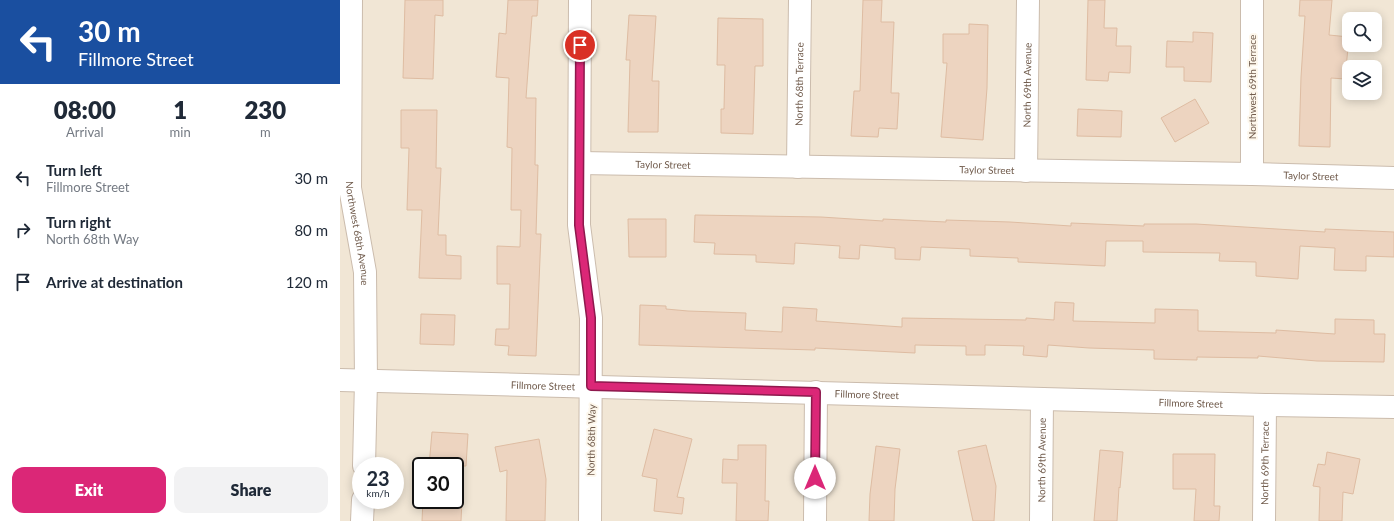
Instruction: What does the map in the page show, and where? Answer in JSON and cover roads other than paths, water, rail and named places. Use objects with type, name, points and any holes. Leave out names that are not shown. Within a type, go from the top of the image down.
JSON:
[{"type":"street","name":"Northwest 68th Avenue","points":[[351,0],[350,188],[365,272],[366,381],[364,457]]},
{"type":"street","name":"North 68th Way","points":[[580,0],[579,225],[591,318],[590,521]]},
{"type":"street","name":"North 68th Terrace","points":[[798,167],[800,0]]},
{"type":"street","name":"North 69th Avenue","points":[[1026,171],[1028,0]]},
{"type":"street","name":"Northwest 69th Terrace","points":[[1252,0],[1252,174]]},
{"type":"street","name":"Taylor Street","points":[[580,163],[1252,174],[1394,178]]},
{"type":"street","name":"Fillmore Street","points":[[340,380],[1265,405],[1394,407]]},
{"type":"street","points":[[815,521],[816,392]]},
{"type":"street","name":"North 69th Avenue","points":[[1042,399],[1042,521]]},
{"type":"street","name":"North 69th Terrace","points":[[1264,521],[1265,405]]},
{"type":"street","points":[[362,521],[363,509]]}]
